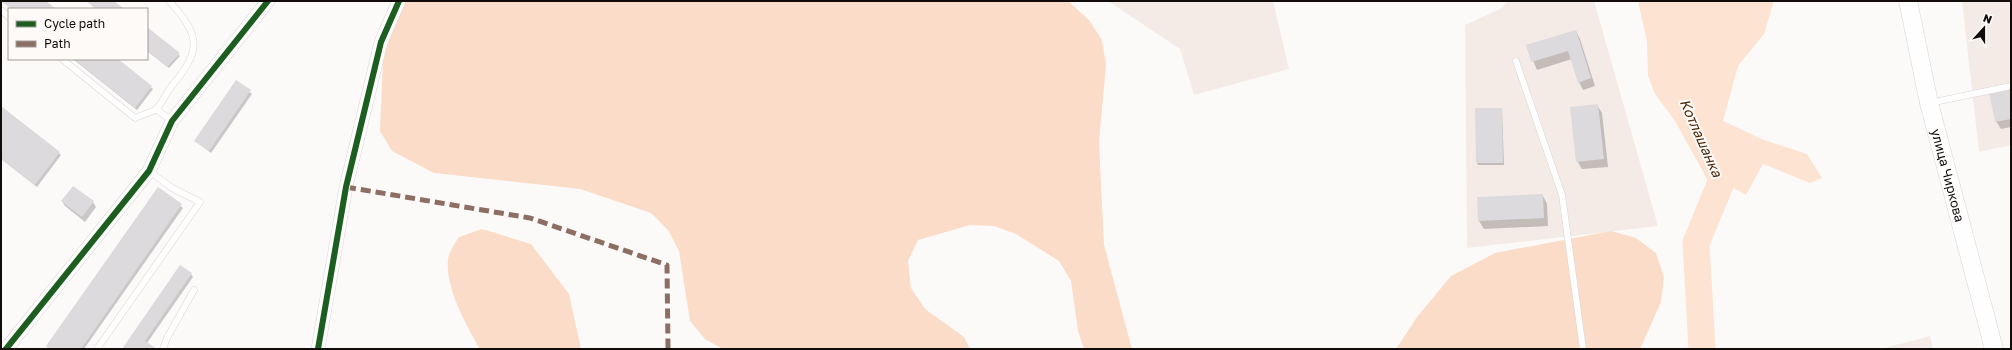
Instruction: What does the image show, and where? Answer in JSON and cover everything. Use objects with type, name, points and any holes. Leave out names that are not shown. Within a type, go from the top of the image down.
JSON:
[{"type":"main road","name":"улица Чиркова","points":[[1908,1],[1929,103],[1994,349]]},
{"type":"street","points":[[6,349],[150,171],[172,121],[268,1]]},
{"type":"street","points":[[318,349],[346,187],[381,42],[399,1]]},
{"type":"lane","points":[[63,60],[135,118],[156,109],[165,94],[187,67],[194,54],[194,41],[190,29],[169,1]]},
{"type":"lane","points":[[1516,61],[1562,195],[1583,349]]},
{"type":"lane","points":[[1929,103],[2011,86]]},
{"type":"lane","points":[[156,109],[172,121]]},
{"type":"lane","points":[[97,349],[200,202],[172,188],[150,171]]},
{"type":"lane","points":[[163,349],[194,290]]},
{"type":"shaded area","points":[[401,1],[1068,1],[1089,20],[1102,40],[1106,65],[1099,142],[1104,245],[1132,349],[1084,349],[1078,331],[1071,281],[1059,261],[1016,234],[994,226],[970,225],[918,240],[908,261],[911,288],[925,309],[964,337],[970,349],[723,349],[705,339],[690,321],[679,251],[668,230],[651,213],[580,189],[434,173],[392,151],[380,131],[383,60],[396,12]]},
{"type":"shaded area","points":[[1108,1],[1273,1],[1289,69],[1194,95],[1180,49]]},
{"type":"shaded area","points":[[1508,1],[1594,1],[1658,226],[1467,248],[1465,25],[1500,9]]},
{"type":"shaded area","points":[[1962,1],[2011,1],[2011,145],[1979,152]]},
{"type":"shaded area","points":[[482,229],[531,244],[569,294],[581,349],[480,349],[463,318],[453,294],[448,270],[448,259],[459,237]]},
{"type":"shaded area","points":[[1611,231],[1636,238],[1656,253],[1664,277],[1661,302],[1640,349],[1396,349],[1417,317],[1451,276],[1495,253]]},
{"type":"shaded area","points":[[1930,336],[1933,349],[1881,349]]},
{"type":"water","points":[[1638,1],[1774,1],[1764,34],[1738,66],[1723,121],[1764,140],[1807,154],[1822,178],[1810,183],[1763,164],[1746,195],[1701,168],[1675,121],[1655,94],[1648,76],[1647,42]]},
{"type":"building","points":[[1,1],[46,1],[55,8],[10,8]]},
{"type":"building","points":[[86,1],[114,1],[123,8],[95,8]]},
{"type":"building","points":[[148,28],[180,53],[167,67],[148,51]]},
{"type":"building","points":[[1576,30],[1591,78],[1578,83],[1568,51],[1531,62],[1526,45]]},
{"type":"building","points":[[75,60],[119,60],[152,86],[135,108]]},
{"type":"building","points":[[236,80],[251,90],[209,151],[194,141]]},
{"type":"building","points":[[2011,88],[2011,119],[1995,122],[1989,92]]},
{"type":"building","points":[[1598,104],[1604,159],[1576,162],[1570,107]]},
{"type":"building","points":[[1,106],[60,152],[35,185],[1,159]]},
{"type":"building","points":[[1475,108],[1502,108],[1503,163],[1476,163]]},
{"type":"building","points":[[73,186],[94,201],[82,217],[61,201]]},
{"type":"building","points":[[158,187],[182,204],[81,349],[50,349],[46,346]]},
{"type":"building","points":[[1543,194],[1544,218],[1478,221],[1477,197]]},
{"type":"building","points":[[180,265],[192,273],[145,341],[157,349],[122,349]]},
{"type":"waterway","name":"Котлашанка","points":[[1702,349],[1696,243],[1722,180],[1707,148]]},
{"type":"marked path","points":[[346,187],[530,218],[667,265],[668,349]]},
{"type":"cycle path","points":[[6,349],[149,171],[172,121],[268,1]]},
{"type":"cycle path","points":[[318,349],[346,187],[381,42],[399,1]]}]
